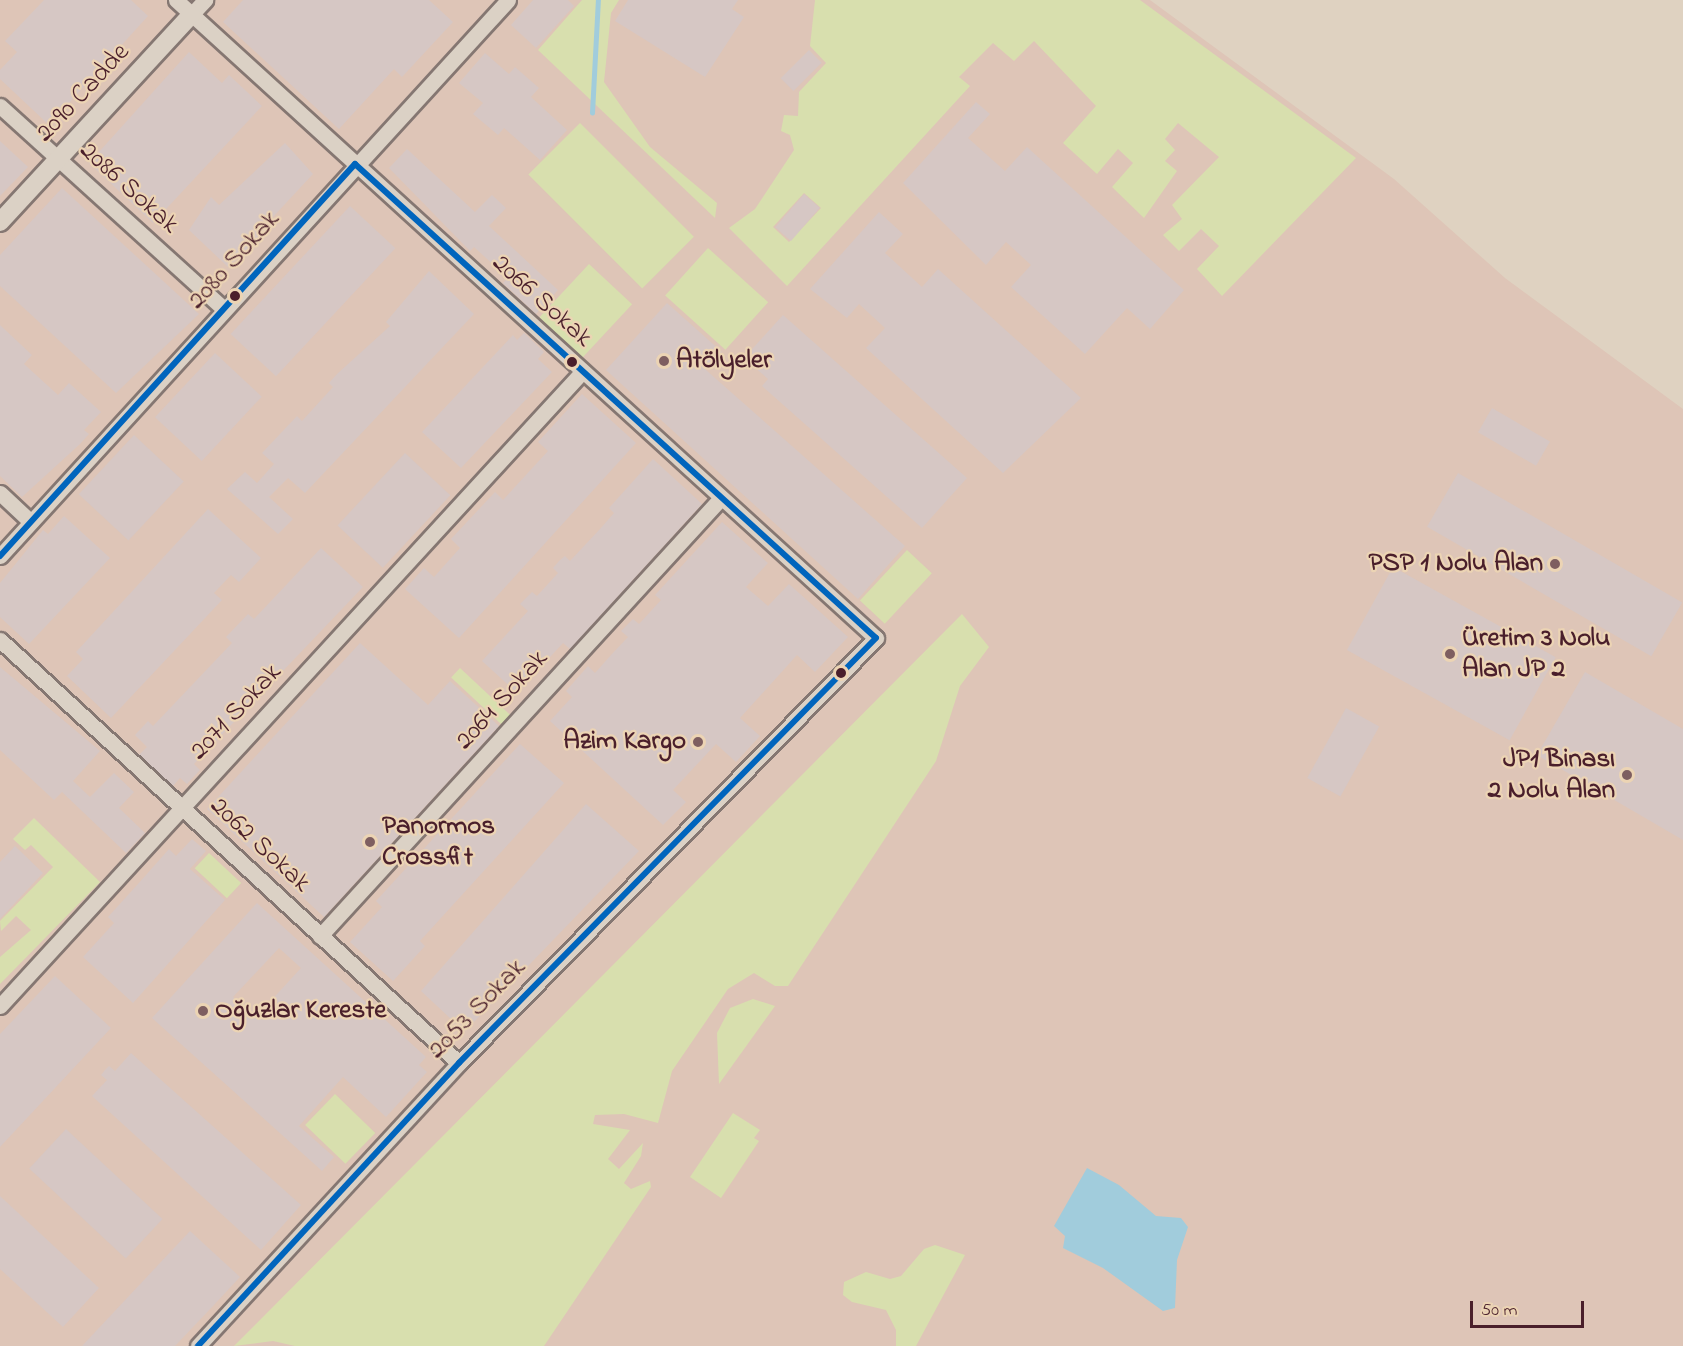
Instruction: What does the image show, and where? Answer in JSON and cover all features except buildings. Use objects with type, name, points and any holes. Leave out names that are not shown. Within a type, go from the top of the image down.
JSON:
[{"type":"street","name":"2066 Sokak","points":[[176,0],[876,638]]},
{"type":"street","name":"2090 Cadde","points":[[0,222],[205,0]]},
{"type":"street","name":"2080 Sokak","points":[[0,556],[355,164],[508,0]]},
{"type":"street","name":"2086 Sokak","points":[[0,106],[224,309]]},
{"type":"street","name":"2071 Sokak","points":[[0,1006],[582,372]]},
{"type":"street","points":[[0,493],[31,522]]},
{"type":"street","name":"2064 Sokak","points":[[320,936],[721,498]]},
{"type":"street","name":"2053 Sokak","points":[[198,1346],[459,1063],[876,638]]},
{"type":"street","name":"2062 Sokak","points":[[0,640],[459,1063]]},
{"type":"shaded area","points":[[0,0],[1150,0],[1394,179],[1505,278],[1683,409],[1683,1346],[0,1346]]},
{"type":"green space","points":[[582,0],[619,0],[611,13],[604,82],[650,147],[717,203],[715,218],[538,50]]},
{"type":"green space","points":[[815,0],[1140,0],[1356,158],[1222,296],[1197,269],[1219,246],[1201,229],[1179,251],[1163,235],[1182,219],[1172,205],[1219,157],[1178,123],[1165,139],[1175,150],[1165,161],[1177,171],[1144,218],[1112,187],[1133,163],[1118,149],[1097,174],[1063,143],[1096,106],[1034,41],[1014,61],[993,43],[959,77],[970,86],[787,286],[729,228],[755,209],[794,150],[790,135],[781,131],[784,115],[798,116],[799,92],[826,63],[810,46]],"holes":[[[804,193],[821,208],[789,242],[773,227]]]},
{"type":"green space","points":[[580,123],[694,237],[642,288],[528,175]]},
{"type":"green space","points":[[708,248],[768,302],[725,350],[665,296]]},
{"type":"green space","points":[[589,264],[632,304],[582,358],[539,317]]},
{"type":"green space","points":[[907,550],[932,573],[885,624],[860,600]]},
{"type":"green space","points":[[962,614],[989,647],[960,686],[936,761],[788,986],[775,986],[754,973],[728,989],[672,1071],[658,1123],[624,1114],[595,1115],[593,1124],[630,1130],[608,1159],[619,1169],[643,1143],[641,1156],[624,1183],[631,1189],[650,1181],[651,1187],[544,1346],[295,1346],[273,1341],[234,1346]]},
{"type":"green space","points":[[460,668],[510,715],[502,725],[451,678]]},
{"type":"green space","points":[[34,818],[100,882],[0,984],[0,957],[31,930],[16,916],[1,931],[0,921],[53,867],[31,845],[25,850],[13,839]]},
{"type":"green space","points":[[209,853],[241,883],[227,898],[195,868]]},
{"type":"green space","points":[[753,999],[775,1006],[719,1084],[717,1033],[730,1008]]},
{"type":"green space","points":[[335,1094],[375,1133],[345,1164],[305,1125]]},
{"type":"green space","points":[[733,1113],[760,1130],[754,1138],[759,1141],[721,1198],[690,1177]]},
{"type":"green space","points":[[935,1245],[965,1255],[916,1346],[896,1346],[896,1330],[886,1310],[852,1302],[843,1295],[844,1282],[866,1272],[890,1279],[901,1276],[924,1249]]},
{"type":"water","points":[[1087,1168],[1119,1185],[1156,1216],[1181,1218],[1188,1227],[1177,1260],[1175,1308],[1163,1311],[1103,1268],[1063,1248],[1065,1236],[1054,1226]]},
{"type":"waterway","points":[[592,113],[598,0]]},
{"type":"transit line","points":[[0,556],[355,164],[876,638],[459,1063],[198,1346]]},
{"type":"place","name":"Atölyeler","points":[[664,361]]},
{"type":"place","name":"PSP 1 Nolu Alan","points":[[1555,564]]},
{"type":"place","name":"Üretim 3 Nolu Alan JP 2","points":[[1450,654]]},
{"type":"place","name":"Azim Kargo","points":[[698,742]]},
{"type":"place","name":"JP1 Binası 2 Nolu Alan","points":[[1627,775]]},
{"type":"place","name":"Panormos Crossfit","points":[[370,842]]},
{"type":"place","name":"Oğuzlar Kereste","points":[[203,1011]]}]
